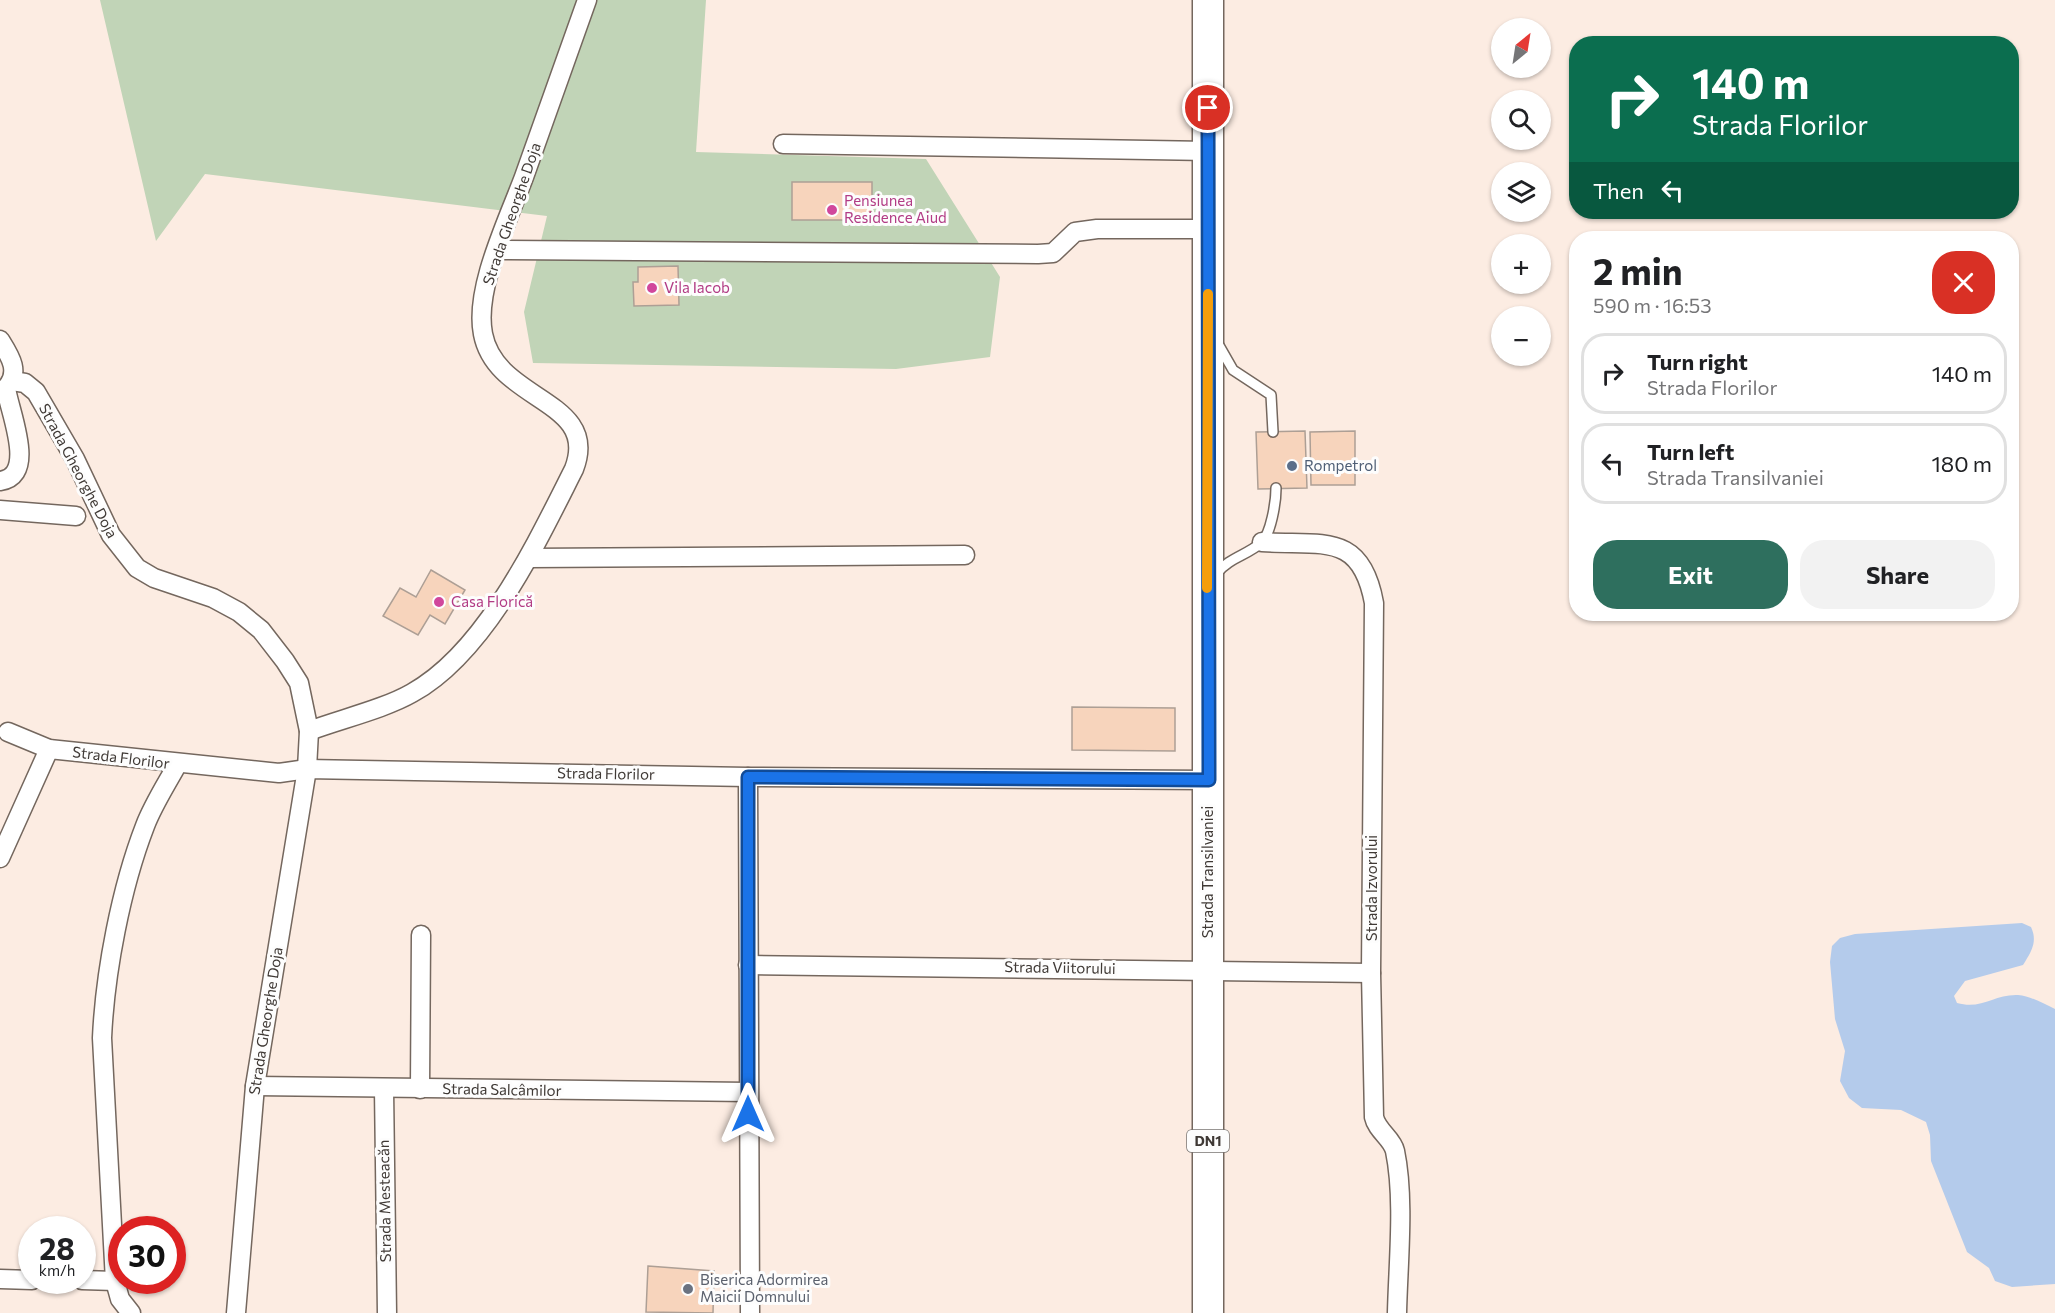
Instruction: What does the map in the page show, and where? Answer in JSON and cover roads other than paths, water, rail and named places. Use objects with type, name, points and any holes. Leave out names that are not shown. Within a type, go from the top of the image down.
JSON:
[{"type":"main road","name":"Strada Transilvaniei","points":[[1208,0],[1208,1313]]},
{"type":"street","name":"Strada Gheorghe Doja","points":[[309,731],[411,694],[433,680],[471,640],[529,558],[580,454],[580,442],[570,422],[513,381],[492,360],[483,336],[481,317],[497,250],[587,0]]},
{"type":"street","points":[[783,144],[1208,151]]},
{"type":"street","points":[[497,250],[1038,254],[1053,253],[1075,232],[1097,229],[1208,229]]},
{"type":"street","points":[[0,340],[14,367],[12,381],[6,388],[21,460],[15,472],[0,481]]},
{"type":"street","name":"Strada Gheorghe Doja","points":[[12,381],[26,383],[36,392],[75,459],[111,535],[137,568],[154,578],[213,598],[239,612],[261,630],[299,683],[309,731],[307,769],[255,1086],[236,1313]]},
{"type":"street","name":"Strada Gheorghe Doja","points":[[0,510],[76,516]]},
{"type":"street","name":"Strada Izvorului","points":[[1262,542],[1340,546],[1360,561],[1369,577],[1374,603],[1371,973],[1374,1117],[1376,1126],[1394,1148],[1398,1171],[1397,1313]]},
{"type":"street","points":[[529,558],[965,555]]},
{"type":"street","name":"Strada Florilor","points":[[8,732],[49,749],[177,765],[279,773],[307,769],[748,777],[1209,780]]},
{"type":"street","points":[[0,858],[49,749]]},
{"type":"street","points":[[112,1216],[102,1038],[104,1008],[122,907],[144,828],[177,765]]},
{"type":"street","points":[[748,777],[750,1313]]},
{"type":"street","points":[[420,1089],[421,935]]},
{"type":"street","name":"Strada Viitorului","points":[[748,965],[1371,973]]},
{"type":"street","name":"Strada Salcâmilor","points":[[255,1086],[748,1092]]},
{"type":"street","name":"Strada Mesteacăn","points":[[384,1089],[387,1313]]},
{"type":"street","points":[[0,1279],[18,1280]]},
{"type":"street","points":[[119,1294],[131,1313]]},
{"type":"lane","points":[[1208,326],[1233,370],[1271,395],[1273,432]]},
{"type":"lane","points":[[1207,584],[1224,564],[1262,542],[1276,505],[1276,488]]},
{"type":"water","points":[[2022,923],[2031,927],[2034,937],[2031,951],[2023,965],[1965,981],[1954,996],[1957,1003],[1974,1005],[2018,995],[2055,1009],[2055,1284],[2012,1287],[1995,1281],[1989,1268],[1967,1252],[1931,1161],[1930,1135],[1926,1122],[1901,1110],[1862,1108],[1849,1098],[1840,1081],[1845,1051],[1835,1019],[1830,962],[1832,946],[1840,938],[1855,934]]},
{"type":"place","name":"Pensiunea Residence Aiud","points":[[832,210]]},
{"type":"place","name":"Vila Iacob","points":[[652,288]]},
{"type":"place","name":"Rompetrol","points":[[1292,466]]},
{"type":"place","name":"Casa Florică","points":[[439,602]]},
{"type":"place","name":"Biserica Adormirea Maicii Domnului","points":[[688,1289]]}]
